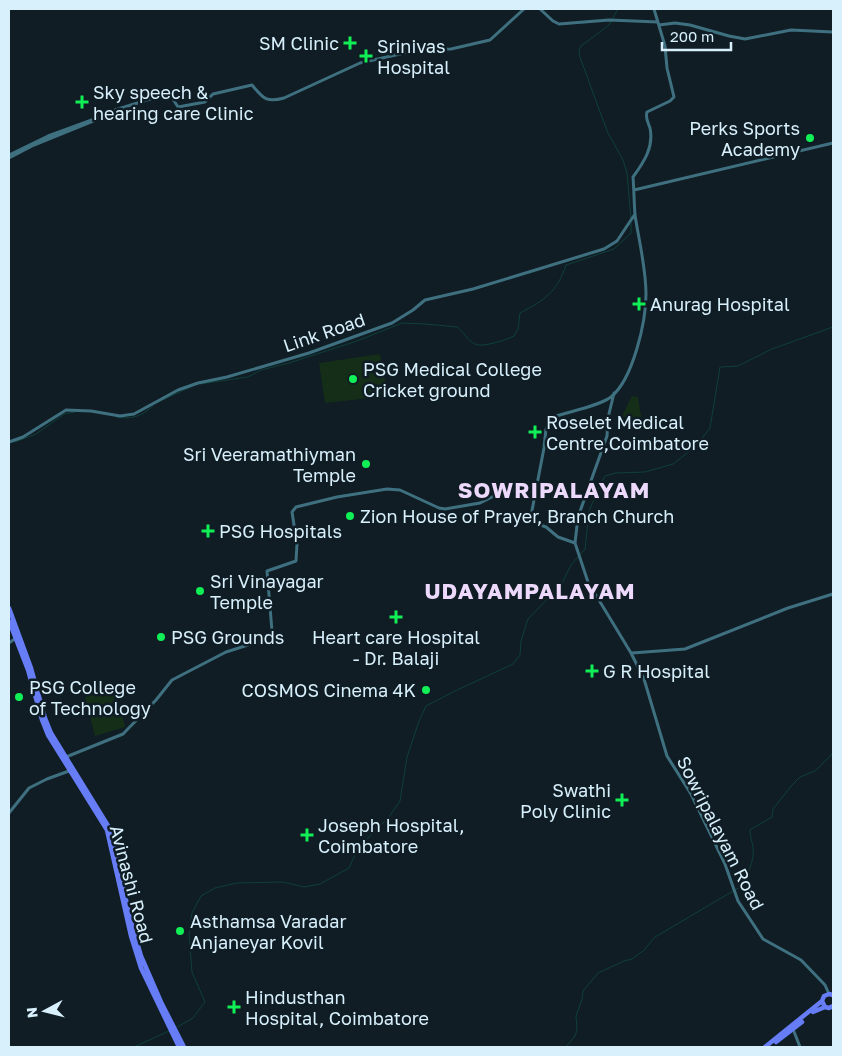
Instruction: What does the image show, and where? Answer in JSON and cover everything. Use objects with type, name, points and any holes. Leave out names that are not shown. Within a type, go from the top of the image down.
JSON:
[{"type":"main road","name":"Avinashi Road","points":[[9,608],[31,668],[51,733],[110,829],[131,936],[137,956],[143,972],[184,1047]]},
{"type":"main road","name":"Avinashi Road","points":[[9,621],[28,670],[48,735],[68,771],[107,830],[115,854]]},
{"type":"main road","points":[[765,1047],[822,1001],[824,996],[832,994]]},
{"type":"main road","points":[[822,1001],[826,1007]]},
{"type":"main road","points":[[769,1047],[813,1012],[826,1007],[833,1007]]},
{"type":"main road","name":"Avinashi Road","points":[[176,1035],[179,1047]]},
{"type":"street","points":[[9,157],[48,136],[115,110],[166,94],[171,96],[178,107],[205,102],[213,94],[252,85],[263,97],[274,101],[360,63],[418,50],[451,49],[490,40],[524,9]]},
{"type":"street","points":[[540,9],[559,24],[611,20],[690,25],[745,39],[791,30],[833,32]]},
{"type":"street","points":[[614,393],[608,418],[607,436],[578,517],[575,544],[558,538],[546,528],[530,522],[546,428],[549,422],[553,417],[602,402],[614,393],[629,371],[634,358],[645,308],[646,292],[641,244],[634,216],[633,177],[645,160],[651,139],[650,127],[646,116],[647,112],[670,101],[674,97],[667,68],[665,46],[654,9]]},
{"type":"street","points":[[634,190],[833,142]]},
{"type":"street","name":"Link Road","points":[[9,442],[23,437],[66,410],[129,416],[184,387],[198,382],[236,375],[337,344],[392,323],[425,300],[473,289],[604,249],[617,241],[634,216]]},
{"type":"street","points":[[65,758],[122,734],[156,700],[172,680],[226,652],[264,640],[270,636],[267,571],[296,560],[297,544],[292,512],[296,506],[389,489],[400,490],[445,509],[476,504],[504,491],[535,489]]},
{"type":"street","name":"Sowripalayam Road","points":[[575,544],[588,582],[631,653],[644,679],[667,756],[691,794],[725,864],[735,895],[763,939],[801,960],[832,994]]},
{"type":"street","points":[[631,653],[685,648],[788,608],[833,594]]},
{"type":"street","points":[[9,644],[16,638]]},
{"type":"street","points":[[9,813],[29,788],[68,771]]},
{"type":"street","points":[[795,1028],[800,1047]]},
{"type":"green space","name":"PSG Medical College Cricket ground","points":[[380,354],[388,396],[325,403],[319,363]]},
{"type":"green space","points":[[632,396],[638,397],[642,422],[622,416]]},
{"type":"green space","points":[[116,689],[125,727],[95,736],[85,697]]},
{"type":"waterway","points":[[618,9],[609,25],[581,46],[579,50],[608,133],[623,160],[627,173],[631,219]]},
{"type":"waterway","points":[[200,384],[248,377],[261,370],[357,341],[402,323],[457,327],[470,341],[478,345],[506,340],[514,336],[518,329],[520,313],[536,304],[554,289],[566,265],[614,249],[631,233],[631,223]]},
{"type":"waterway","points":[[177,1027],[193,1018],[205,1002],[192,972],[189,934],[192,913],[201,896],[215,888],[237,883],[283,882],[304,887],[320,884],[349,868],[358,848],[389,817],[400,801],[407,757],[426,706],[513,664],[520,655],[521,641],[528,619],[561,585],[571,565],[585,549],[589,511],[605,476],[616,473],[645,472],[673,464],[696,446],[710,428],[720,367],[738,366],[772,349],[833,327]]},
{"type":"waterway","points":[[156,403],[193,386]]},
{"type":"waterway","points":[[116,417],[127,418],[136,416],[153,406]]},
{"type":"waterway","points":[[15,442],[36,434],[64,414],[75,412]]},
{"type":"waterway","points":[[566,1047],[575,1036],[577,1030],[576,1016],[583,991],[598,973],[632,959],[644,950],[655,937],[740,887],[752,863],[753,847],[750,830],[772,817],[773,809],[792,785],[800,777],[815,771],[833,753]]},
{"type":"waterway","points":[[134,1047],[169,1031]]},
{"type":"place","name":"SM Clinic","points":[[350,43]]},
{"type":"place","name":"Srinivas Hospital","points":[[366,56]]},
{"type":"place","name":"Sky speech & hearing care Clinic","points":[[82,102]]},
{"type":"place","name":"Perks Sports Academy","points":[[810,138]]},
{"type":"place","name":"Anurag Hospital","points":[[639,304]]},
{"type":"place","name":"PSG Medical College Cricket ground","points":[[353,379]]},
{"type":"place","name":"Roselet Medical Centre,Coimbatore","points":[[535,432]]},
{"type":"place","name":"Sri Veeramathiyman Temple","points":[[366,464]]},
{"type":"place","name":"Zion House of Prayer, Branch Church","points":[[350,516]]},
{"type":"place","name":"PSG Hospitals","points":[[208,531]]},
{"type":"place","name":"Sri Vinayagar Temple","points":[[200,591]]},
{"type":"place","name":"Heart care Hospital - Dr. Balaji","points":[[396,617]]},
{"type":"place","name":"PSG Grounds","points":[[161,637]]},
{"type":"place","name":"G R Hospital","points":[[592,671]]},
{"type":"place","name":"COSMOS Cinema 4K","points":[[426,690]]},
{"type":"place","name":"PSG College of Technology","points":[[19,697]]},
{"type":"place","name":"Swathi Poly Clinic","points":[[622,800]]},
{"type":"place","name":"Joseph Hospital, Coimbatore","points":[[307,835]]},
{"type":"place","name":"Asthamsa Varadar Anjaneyar Kovil","points":[[180,931]]},
{"type":"place","name":"Hindusthan Hospital, Coimbatore","points":[[234,1007]]},
{"type":"district","name":"SOWRIPALAYAM","points":[[554,489]]},
{"type":"district","name":"UDAYAMPALAYAM","points":[[530,590]]}]
